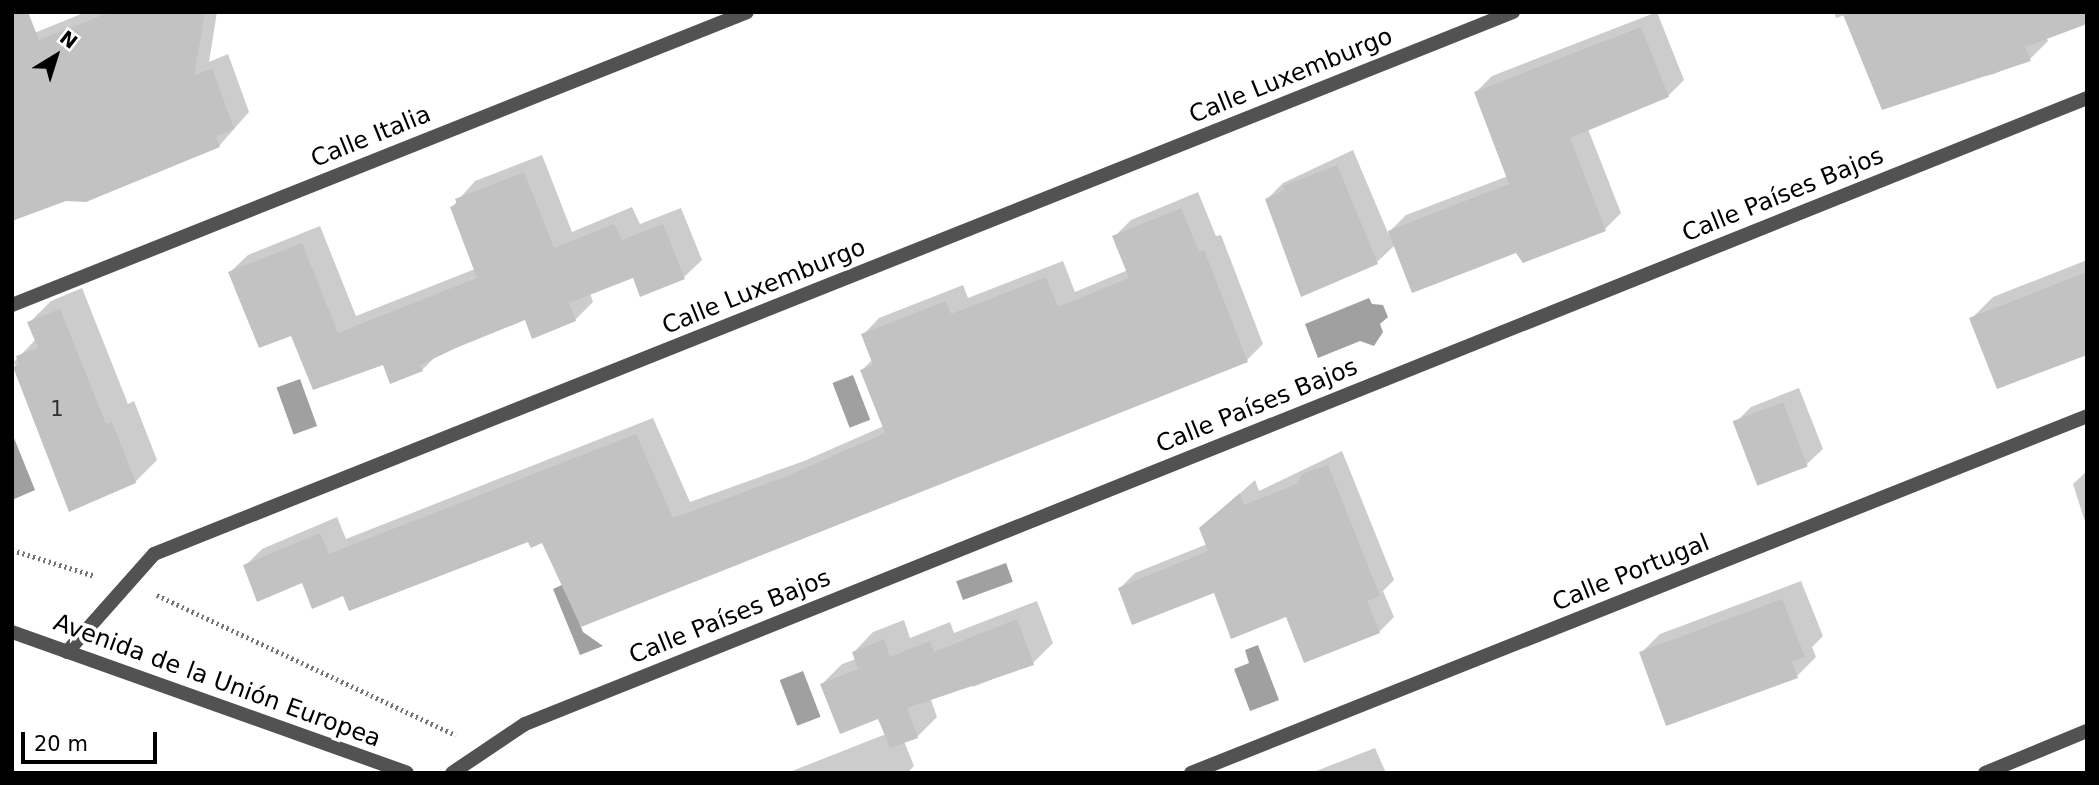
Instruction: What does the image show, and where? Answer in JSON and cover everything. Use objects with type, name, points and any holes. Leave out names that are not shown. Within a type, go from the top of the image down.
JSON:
[{"type":"street","name":"Calle Italia","points":[[12,305],[747,12]]},
{"type":"street","name":"Calle Luxemburgo","points":[[67,652],[154,554],[1513,12]]},
{"type":"street","name":"Calle Países Bajos","points":[[452,773],[478,752],[524,724],[2087,98]]},
{"type":"street","name":"Calle Portugal","points":[[1191,773],[2087,416]]},
{"type":"street","name":"Avenida de la Unión Europea","points":[[12,632],[407,773]]},
{"type":"street","points":[[1984,773],[2087,731]]},
{"type":"path","points":[[12,550],[179,601],[444,726],[478,752]]},
{"type":"shaded area","points":[[1369,298],[1372,304],[1383,305],[1388,317],[1380,324],[1383,332],[1374,346],[1360,341],[1318,358],[1305,324]]},
{"type":"shaded area","points":[[853,375],[870,420],[850,428],[832,383]]},
{"type":"shaded area","points":[[300,379],[317,426],[294,435],[277,388]]},
{"type":"shaded area","points":[[12,433],[35,490],[12,500]]},
{"type":"shaded area","points":[[1006,563],[1013,582],[963,600],[956,581]]},
{"type":"shaded area","points":[[564,584],[583,632],[603,646],[580,655],[553,589]]},
{"type":"shaded area","points":[[1258,645],[1279,700],[1250,711],[1234,669],[1249,663],[1245,650]]},
{"type":"shaded area","points":[[803,671],[821,717],[797,726],[780,680]]},
{"type":"building","points":[[12,12],[28,12],[39,40],[110,12],[205,12],[194,76],[212,68],[234,129],[216,136],[220,147],[86,202],[66,201],[12,221]]},
{"type":"building","points":[[1842,12],[2087,12],[2087,24],[2025,47],[2031,61],[1882,110]]},
{"type":"building","points":[[1641,27],[1669,97],[1570,138],[1606,231],[1523,263],[1516,253],[1412,293],[1388,231],[1509,184],[1474,92]]},
{"type":"building","points":[[1337,165],[1378,264],[1301,297],[1265,199],[1285,190],[1283,186]]},
{"type":"building","points":[[524,172],[554,248],[614,224],[622,240],[663,224],[685,279],[640,297],[633,278],[569,303],[576,321],[532,339],[525,320],[420,365],[423,371],[390,384],[383,365],[313,390],[291,336],[259,348],[228,272],[302,243],[338,333],[477,278],[450,207],[457,204],[455,199]]},
{"type":"building","points":[[1181,208],[1199,252],[1204,250],[1248,362],[581,627],[542,543],[531,548],[528,542],[349,611],[343,596],[312,609],[302,583],[257,602],[243,565],[320,533],[329,554],[636,434],[673,518],[785,477],[885,433],[860,370],[873,365],[861,334],[946,301],[951,314],[1046,277],[1058,307],[1129,278],[1112,236]]},
{"type":"building","points":[[2087,272],[2087,355],[1997,389],[1969,318]]},
{"type":"building","points":[[60,309],[106,424],[112,422],[136,483],[69,512],[13,367],[19,365],[16,356],[38,348],[27,322]]},
{"type":"building","points":[[1783,402],[1808,466],[1757,486],[1733,421]]},
{"type":"building","points":[[1328,465],[1380,596],[1367,601],[1380,633],[1304,663],[1286,617],[1231,639],[1214,593],[1132,625],[1118,588],[1208,551],[1199,528],[1240,493],[1244,505],[1297,484],[1302,474]]},
{"type":"building","points":[[1782,599],[1805,657],[1792,661],[1798,678],[1666,726],[1639,652]]},
{"type":"building","points":[[1017,619],[1034,665],[907,708],[918,738],[890,748],[878,719],[840,734],[820,684],[858,669],[852,652],[884,639],[890,657],[930,641],[934,652]]}]
